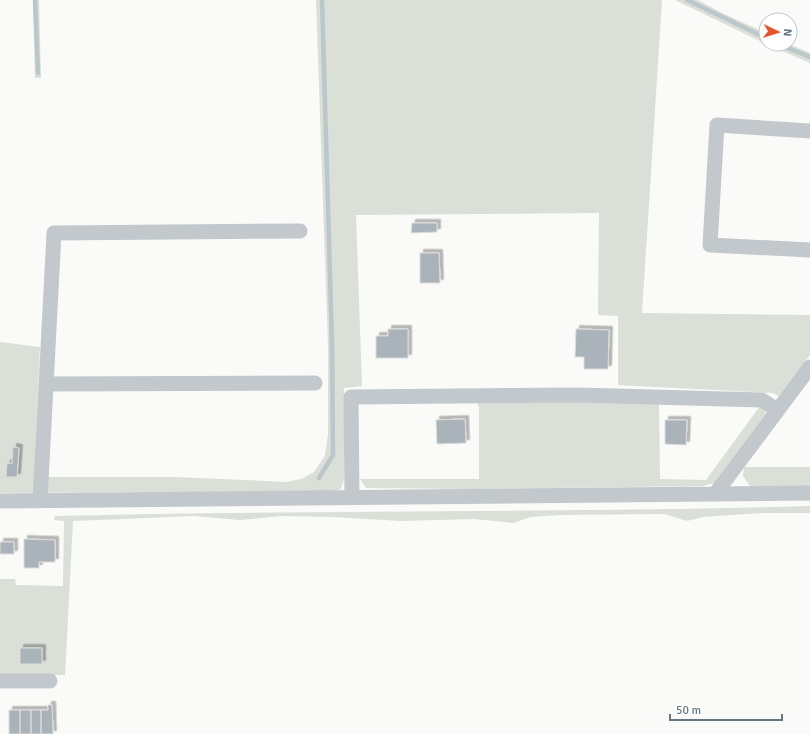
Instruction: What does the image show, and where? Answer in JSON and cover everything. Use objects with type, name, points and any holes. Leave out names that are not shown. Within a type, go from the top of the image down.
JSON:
[{"type":"street","points":[[810,131],[717,125],[710,245],[810,250]]},
{"type":"street","points":[[40,501],[54,233],[300,231]]},
{"type":"street","points":[[715,494],[810,367]]},
{"type":"street","points":[[46,384],[315,383]]},
{"type":"street","points":[[352,498],[351,397],[579,395],[762,400],[777,410]]},
{"type":"street","points":[[0,501],[810,493]]},
{"type":"street","points":[[0,681],[50,682]]},
{"type":"shaded area","points":[[33,0],[39,0],[41,78],[35,78]]},
{"type":"shaded area","points":[[316,0],[662,0],[642,313],[810,315],[810,355],[779,396],[773,393],[618,385],[618,316],[598,315],[599,213],[356,215],[362,386],[344,388],[344,479],[341,489],[335,491],[0,493],[0,342],[40,347],[34,477],[176,477],[287,482],[301,479],[314,472],[325,456],[328,434],[328,345]]},
{"type":"shaded area","points":[[675,0],[698,0],[758,29],[758,40]]},
{"type":"shaded area","points":[[798,48],[810,53],[810,63],[785,52],[798,52]]},
{"type":"shaded area","points":[[476,400],[659,403],[660,479],[706,480],[760,406],[766,413],[714,483],[703,486],[472,489],[366,488],[360,479],[479,479],[479,407]]},
{"type":"shaded area","points":[[744,467],[810,467],[810,486],[750,486],[743,476]]},
{"type":"shaded area","points":[[810,506],[810,513],[761,513],[703,517],[687,521],[665,514],[560,515],[530,517],[514,523],[473,519],[401,521],[282,516],[240,520],[194,516],[73,521],[65,675],[0,675],[0,579],[15,579],[16,585],[63,586],[64,521],[54,520],[55,516],[621,510]]},
{"type":"building","points":[[412,223],[437,223],[437,232],[411,233]]},
{"type":"building","points":[[420,253],[439,253],[440,283],[420,283]]},
{"type":"building","points":[[388,329],[408,329],[408,358],[376,358],[376,336],[388,336]]},
{"type":"building","points":[[576,329],[609,330],[608,369],[584,369],[584,357],[575,357]]},
{"type":"building","points":[[465,419],[466,443],[437,444],[436,420]]},
{"type":"building","points":[[665,420],[687,420],[686,445],[665,444]]},
{"type":"building","points":[[13,447],[19,448],[17,477],[6,477],[7,463],[12,464]]},
{"type":"building","points":[[24,539],[55,540],[55,562],[39,562],[39,568],[24,568]]},
{"type":"building","points":[[0,542],[14,542],[14,554],[0,554]]},
{"type":"building","points":[[20,648],[42,648],[42,664],[20,664]]},
{"type":"building","points":[[48,705],[52,705],[53,734],[41,734],[41,710],[48,710]]},
{"type":"building","points":[[9,710],[20,710],[20,734],[9,734]]},
{"type":"building","points":[[20,710],[31,710],[31,734],[20,734]]},
{"type":"building","points":[[31,710],[41,710],[41,734],[31,734]]},
{"type":"waterway","points":[[35,0],[38,73]]},
{"type":"waterway","points":[[319,478],[333,455],[332,344],[322,0]]},
{"type":"waterway","points":[[687,0],[758,34]]},
{"type":"waterway","points":[[798,52],[810,57]]}]
